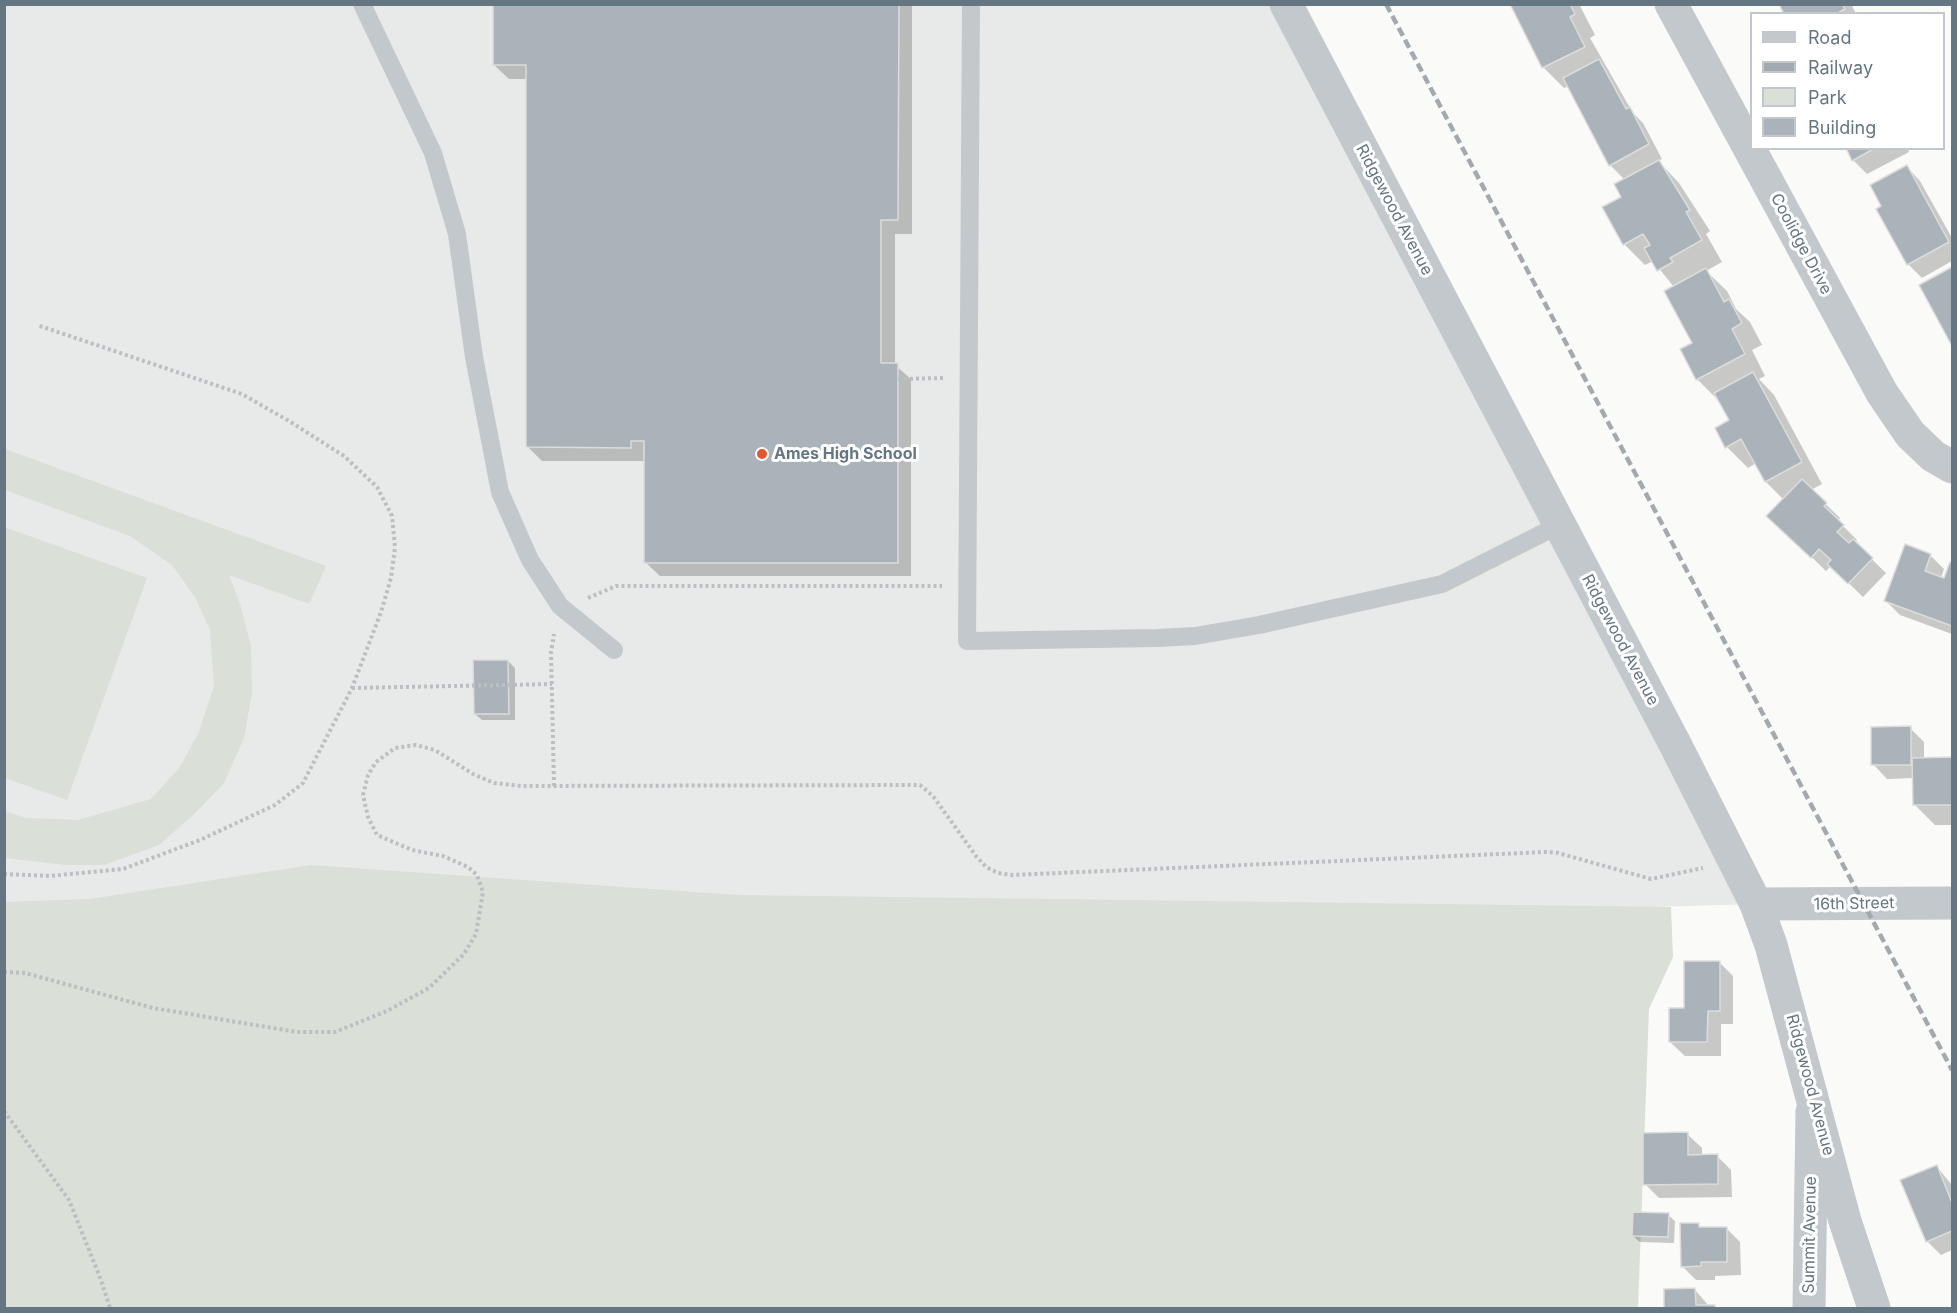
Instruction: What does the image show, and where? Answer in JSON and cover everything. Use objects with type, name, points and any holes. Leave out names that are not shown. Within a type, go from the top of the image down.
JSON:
[{"type":"street","name":"Ridgewood Avenue","points":[[1286,4],[1756,904],[1771,945],[1812,1090],[1845,1221],[1874,1308]]},
{"type":"street","name":"Coolidge Drive","points":[[1671,4],[1750,150]]},
{"type":"street","name":"Coolidge Drive","points":[[1750,150],[1882,393],[1910,434],[1933,456],[1953,467]]},
{"type":"street","name":"16th Street","points":[[1756,904],[1953,903]]},
{"type":"street","name":"Summit Avenue","points":[[1809,1308],[1812,1090]]},
{"type":"lane","points":[[362,4],[433,153],[454,224],[474,357],[500,492],[530,560],[560,606],[614,650]]},
{"type":"lane","points":[[970,4],[967,641],[1167,638],[1195,636],[1259,625],[1442,585],[1559,525]]},
{"type":"path","points":[[4,874],[49,876],[123,869],[200,840],[275,805],[303,783],[352,688],[381,612],[391,578],[395,547],[392,516],[377,487],[344,456],[242,394],[37,325]]},
{"type":"path","points":[[943,367],[943,390]]},
{"type":"path","points":[[898,379],[943,378]]},
{"type":"path","points":[[554,786],[552,652],[555,632],[569,614],[591,596],[616,586],[942,587],[942,576]]},
{"type":"path","points":[[352,688],[552,684]]},
{"type":"path","points":[[4,972],[26,973],[83,991],[176,1012],[297,1032],[335,1032],[387,1011],[429,988],[464,954],[476,934],[483,892],[477,875],[468,867],[443,856],[412,850],[377,834],[368,817],[363,795],[368,775],[376,762],[395,748],[416,745],[435,750],[473,774],[494,783],[521,786],[920,785],[933,796],[986,867],[998,873],[1012,875],[1546,852],[1558,853],[1651,879],[1710,867]]},
{"type":"path","points":[[4,1111],[69,1200],[102,1280],[110,1308]]},
{"type":"shaded area","name":"Ames High School","points":[[4,5],[1285,5],[1756,904],[5,956]]},
{"type":"green space","points":[[5,449],[326,566],[309,604],[229,575],[240,604],[251,646],[252,693],[244,738],[224,783],[194,814],[159,845],[104,865],[66,865],[5,858],[5,811],[26,818],[78,820],[151,799],[180,767],[199,732],[214,686],[210,630],[195,597],[172,565],[130,536],[5,490]]},
{"type":"green space","points":[[4,527],[147,578],[67,800],[5,778]]},
{"type":"green space","points":[[311,865],[736,895],[1671,907],[1673,957],[1649,1009],[1638,1308],[5,1308],[4,902],[90,899]]},
{"type":"building","name":"Ames High School","points":[[493,4],[899,4],[898,220],[881,220],[881,363],[898,363],[898,563],[644,563],[644,441],[631,441],[631,448],[526,447],[526,65],[493,65]]},
{"type":"building","points":[[1510,4],[1570,4],[1575,14],[1570,17],[1585,47],[1542,68]]},
{"type":"building","points":[[1779,4],[1842,4],[1845,9],[1840,12],[1783,12]]},
{"type":"building","points":[[1599,59],[1626,109],[1630,107],[1649,144],[1609,166],[1563,78]]},
{"type":"building","points":[[1847,150],[1871,150],[1852,161]]},
{"type":"building","points":[[1659,160],[1690,210],[1686,212],[1702,240],[1670,258],[1673,262],[1657,271],[1644,248],[1650,245],[1643,234],[1623,245],[1602,207],[1621,197],[1614,184]]},
{"type":"building","points":[[1907,165],[1949,242],[1907,265],[1876,209],[1881,206],[1870,185]]},
{"type":"building","points":[[1952,267],[1952,346],[1919,285]]},
{"type":"building","points":[[1706,268],[1724,302],[1729,299],[1742,323],[1732,329],[1745,354],[1696,380],[1680,349],[1692,343],[1664,291]]},
{"type":"building","points":[[1753,372],[1802,462],[1765,482],[1741,439],[1725,448],[1715,428],[1729,420],[1714,393]]},
{"type":"building","points":[[1802,479],[1827,503],[1824,506],[1844,525],[1837,532],[1849,543],[1853,539],[1873,558],[1848,584],[1827,564],[1831,560],[1819,549],[1811,558],[1766,516]]},
{"type":"building","points":[[1905,544],[1931,554],[1925,571],[1944,578],[1950,562],[1952,563],[1952,626],[1884,601]]},
{"type":"building","points":[[473,660],[508,660],[509,714],[474,714]]},
{"type":"building","points":[[1911,726],[1911,765],[1871,765],[1871,727]]},
{"type":"building","points":[[1952,757],[1952,805],[1913,805],[1912,758]]},
{"type":"building","points":[[1684,961],[1720,961],[1720,1011],[1708,1011],[1707,1042],[1669,1042],[1669,1008],[1684,1008]]},
{"type":"building","points":[[1688,1132],[1688,1155],[1718,1154],[1718,1184],[1643,1185],[1643,1133]]},
{"type":"building","points":[[1937,1165],[1952,1203],[1952,1231],[1926,1242],[1900,1180]]},
{"type":"building","points":[[1633,1212],[1669,1213],[1668,1237],[1632,1236]]},
{"type":"building","points":[[1680,1223],[1699,1223],[1699,1227],[1727,1227],[1727,1262],[1701,1262],[1701,1266],[1681,1267]]},
{"type":"building","points":[[1695,1288],[1696,1305],[1715,1305],[1715,1308],[1664,1308],[1664,1289]]},
{"type":"railway","points":[[1386,4],[1952,1070]]},
{"type":"place","name":"Ames High School","points":[[762,454]]}]
